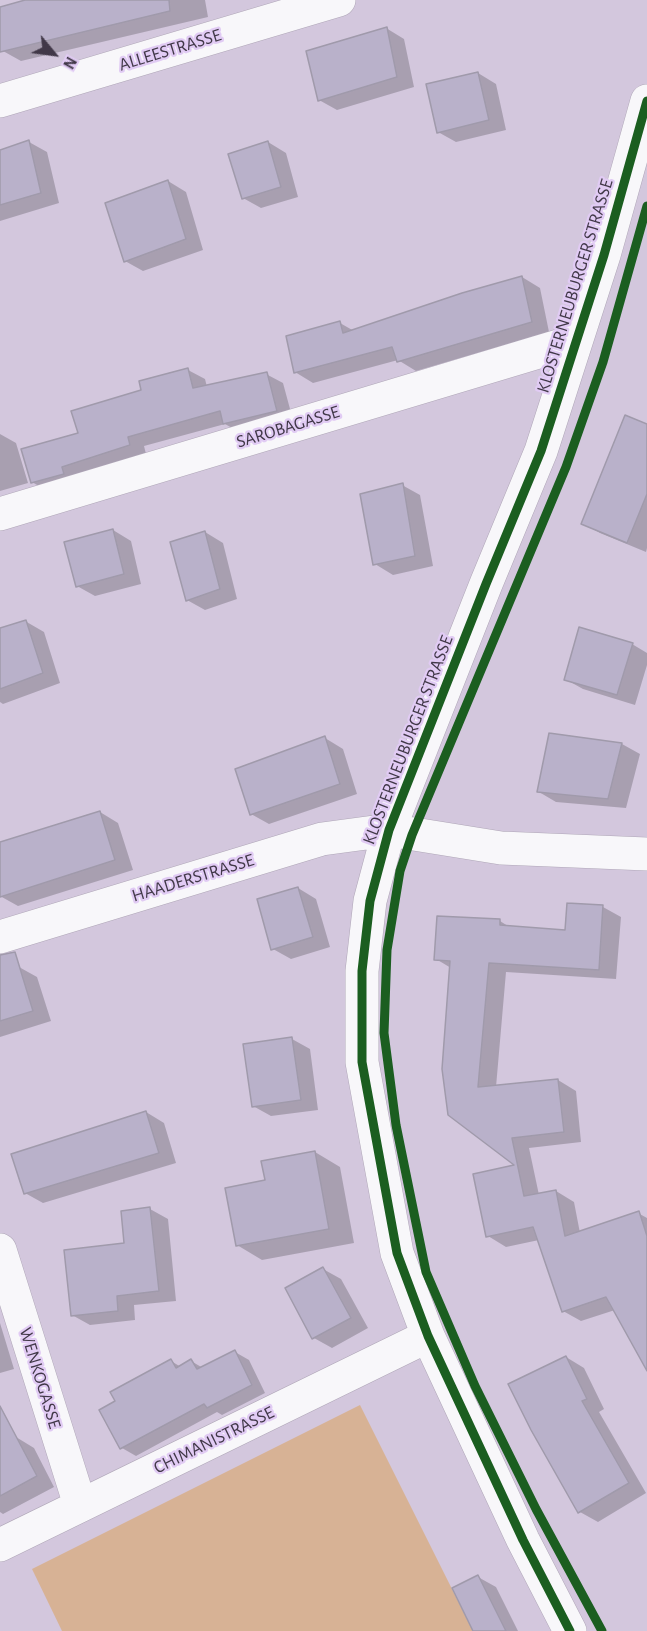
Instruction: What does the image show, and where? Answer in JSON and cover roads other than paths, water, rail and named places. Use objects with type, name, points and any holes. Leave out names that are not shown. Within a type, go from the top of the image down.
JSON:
[{"type":"street","name":"ALLEESTRASSE","points":[[0,101],[339,0]]},
{"type":"street","name":"KLOSTERNEUBURGER STRASSE","points":[[570,1631],[523,1540],[428,1336],[397,1253],[362,1062],[363,971],[370,901],[389,830],[541,451],[604,255],[647,101]]},
{"type":"street","name":"SAROBAGASSE","points":[[0,514],[576,341]]},
{"type":"street","name":"HAADERSTRASSE","points":[[0,937],[322,839],[389,830],[501,848],[647,854]]},
{"type":"street","name":"WENKOGASSE","points":[[0,1250],[80,1504]]},
{"type":"street","name":"CHIMANISTRASSE","points":[[0,1545],[428,1336]]}]
